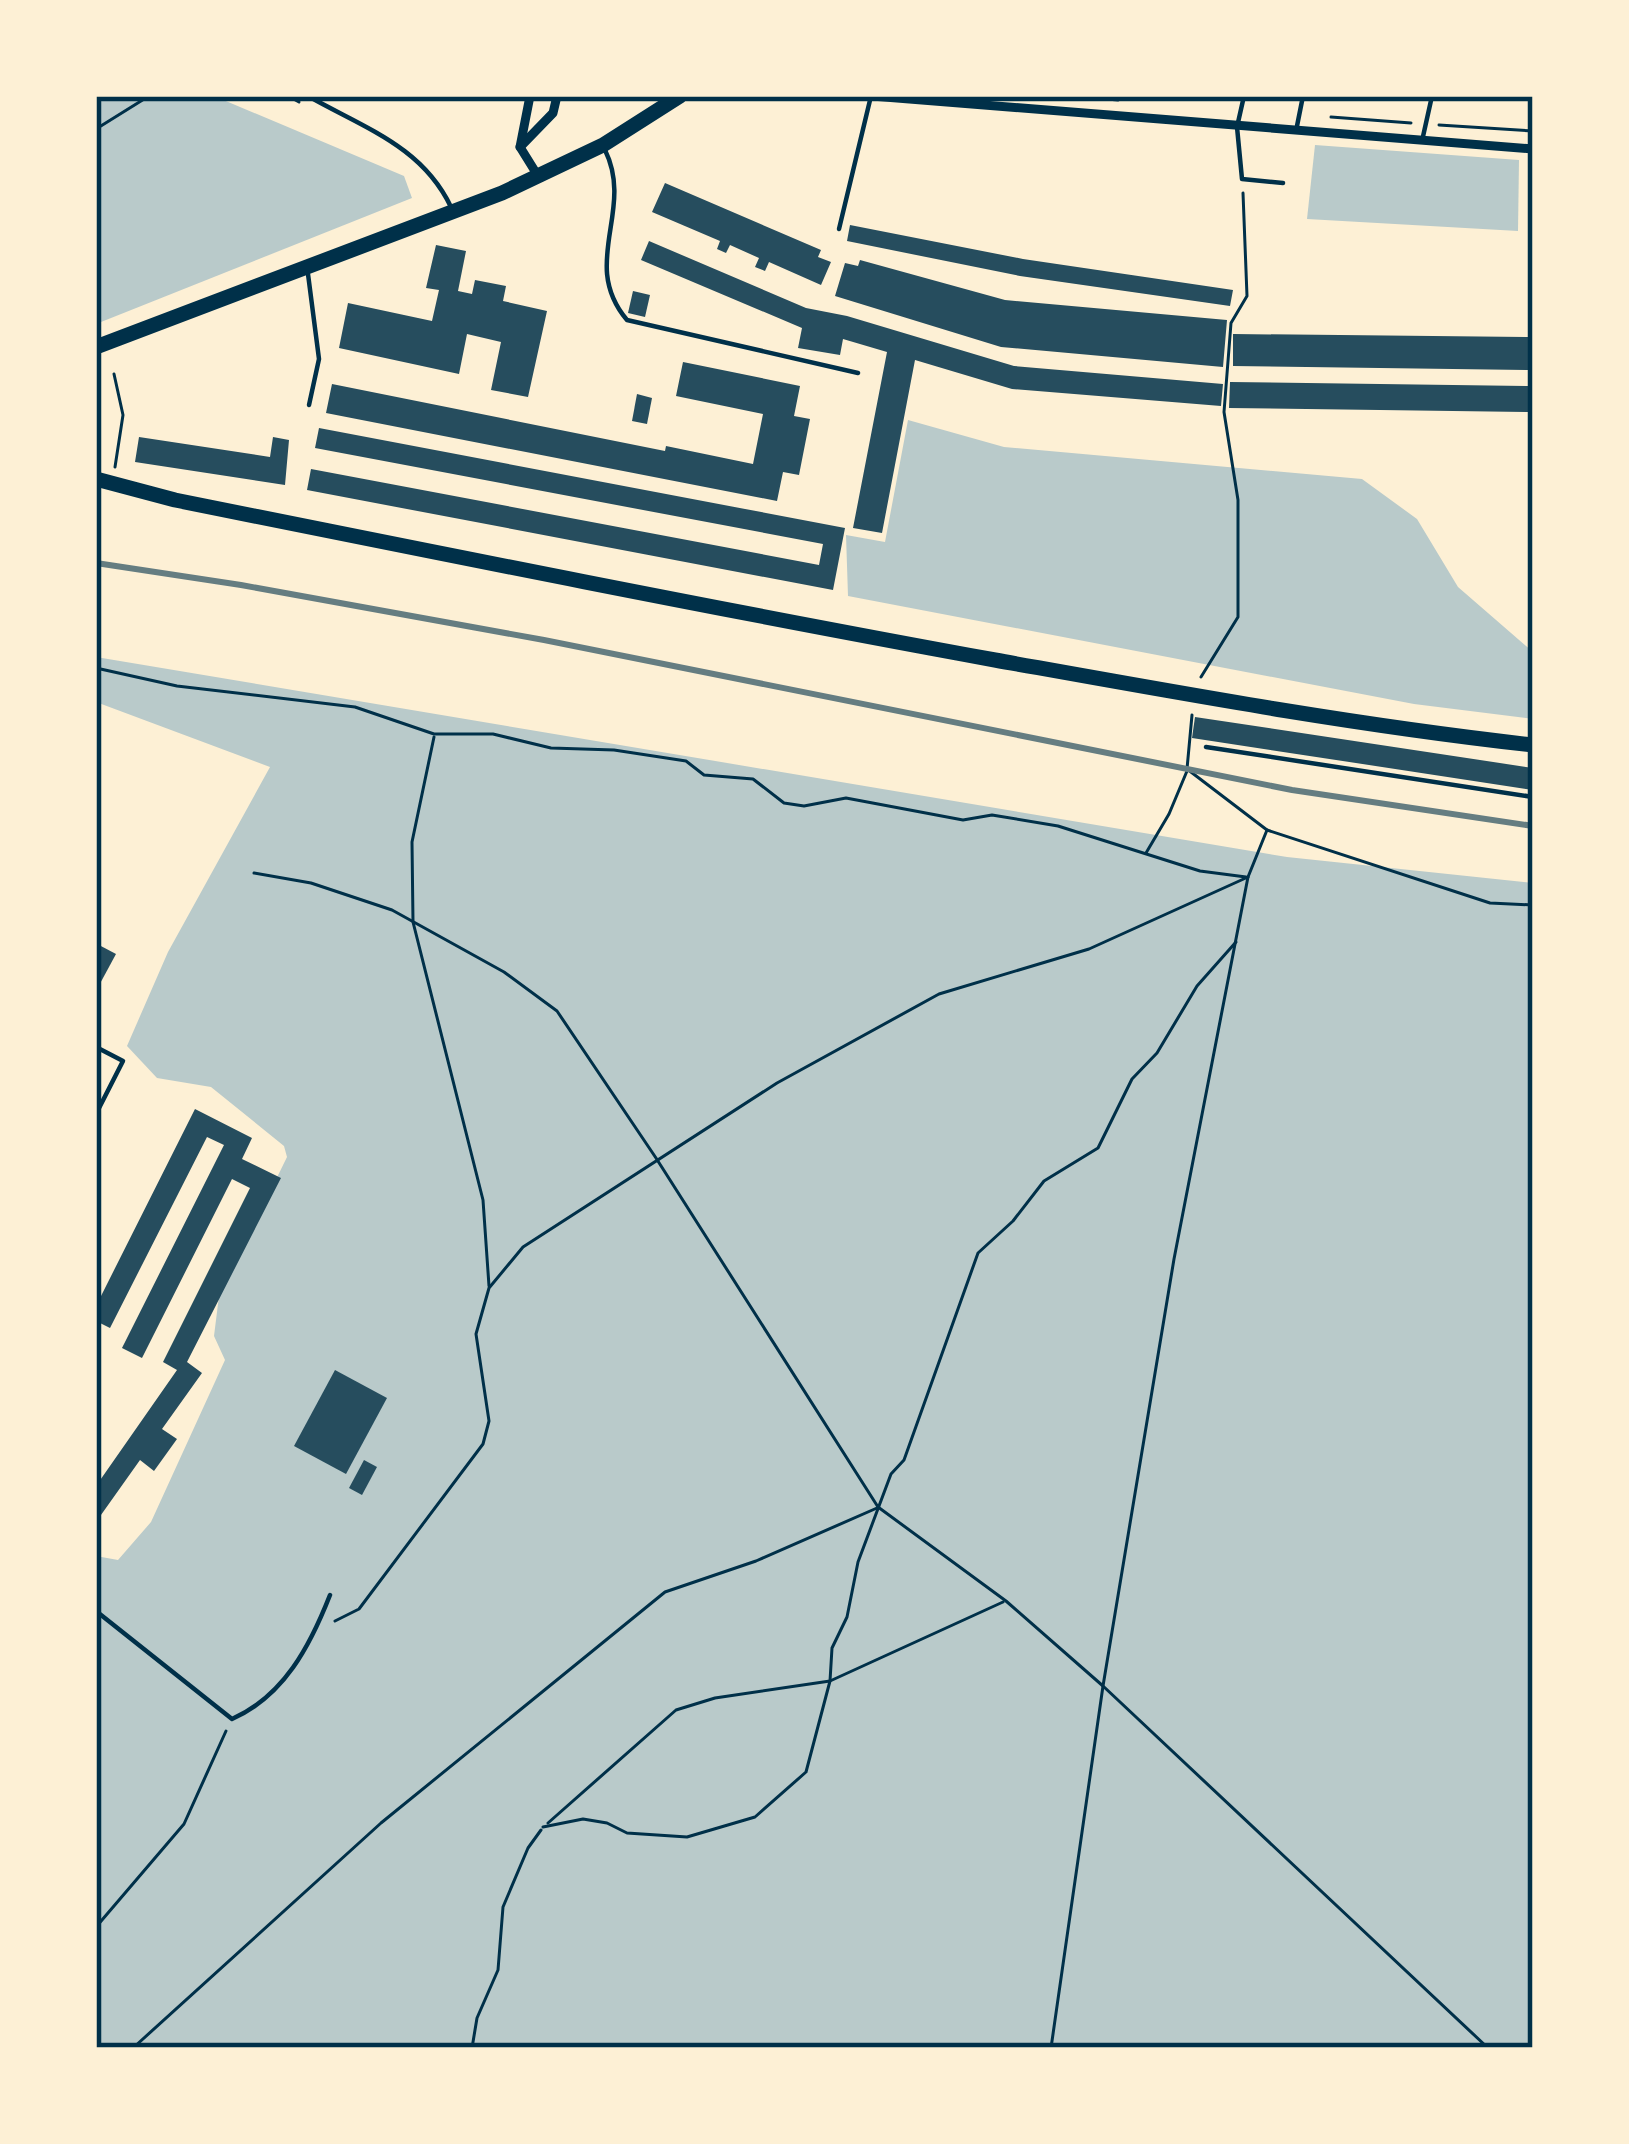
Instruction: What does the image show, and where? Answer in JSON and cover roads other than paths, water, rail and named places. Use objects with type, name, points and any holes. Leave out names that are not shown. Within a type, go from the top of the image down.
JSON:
[{"type":"main road","points":[[96,347],[538,176],[603,145],[680,96]]},
{"type":"main road","points":[[104,482],[704,607],[1194,696],[1533,745]]},
{"type":"street","points":[[530,96],[520,147],[538,176]]},
{"type":"street","points":[[520,147],[553,113],[557,96]]},
{"type":"street","points":[[871,96],[1533,149]]},
{"type":"lane","points":[[308,96],[417,158],[436,178],[453,212]]},
{"type":"lane","points":[[838,229],[871,96]]},
{"type":"lane","points":[[1244,96],[1237,128],[1242,179],[1283,183]]},
{"type":"lane","points":[[1296,132],[1303,96]]},
{"type":"lane","points":[[1422,141],[1432,96]]},
{"type":"lane","points":[[860,140],[870,142]]},
{"type":"lane","points":[[603,145],[617,193],[605,253],[607,291],[627,320],[858,373]]},
{"type":"lane","points":[[306,268],[319,358],[309,405]]},
{"type":"lane","points":[[1206,747],[1533,797]]},
{"type":"lane","points":[[96,1047],[123,1061],[96,1114]]},
{"type":"lane","points":[[96,1611],[232,1719],[253,1709],[295,1667],[313,1640],[330,1595]]},
{"type":"railway","points":[[96,563],[544,640],[1292,790],[1533,826]]}]
